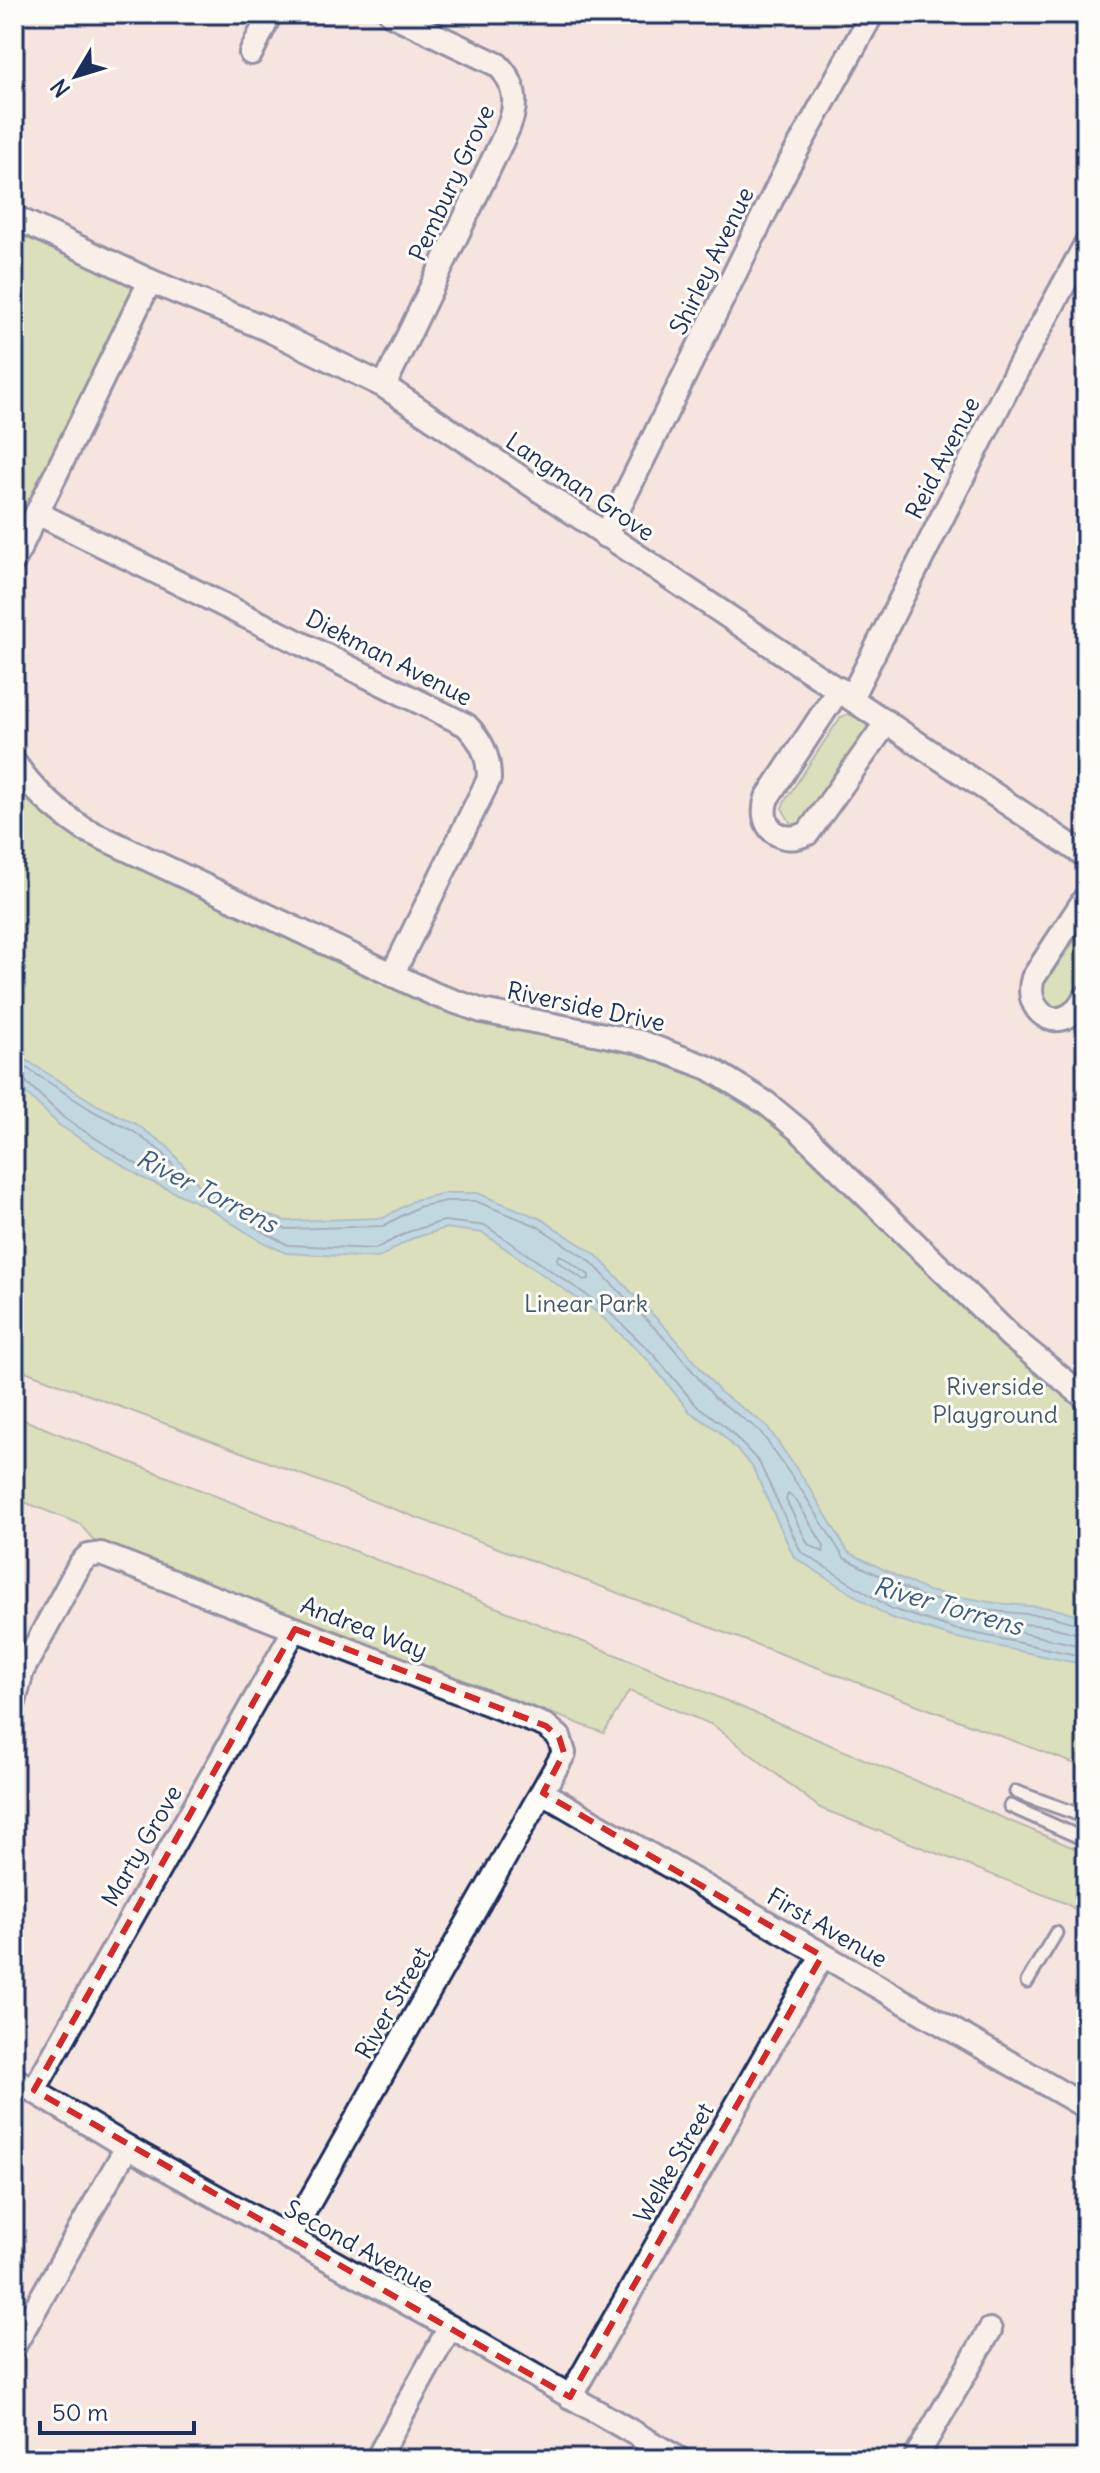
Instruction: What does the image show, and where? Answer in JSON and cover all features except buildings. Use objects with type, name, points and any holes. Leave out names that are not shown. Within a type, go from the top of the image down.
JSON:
[{"type":"street","points":[[251,53],[270,14]]},
{"type":"street","name":"Pembury Grove","points":[[384,386],[516,108],[515,91],[498,65],[391,14]]},
{"type":"street","name":"Shirley Avenue","points":[[605,536],[787,168],[872,14]]},
{"type":"street","name":"Langman Grove","points":[[14,217],[150,281],[265,328],[384,386],[1086,856]]},
{"type":"street","name":"Reid Avenue","points":[[887,722],[808,833],[788,839],[775,834],[765,820],[767,798],[845,694],[1086,244]]},
{"type":"street","points":[[14,560],[150,281]]},
{"type":"street","name":"Diekman Avenue","points":[[37,513],[466,725],[477,736],[486,752],[489,779],[392,975]]},
{"type":"street","name":"Riverside Drive","points":[[14,762],[26,780],[54,809],[84,829],[436,995],[482,1011],[640,1042],[709,1068],[740,1086],[800,1131],[1011,1337],[1086,1398]]},
{"type":"street","points":[[1086,897],[1030,987],[1035,1008],[1054,1018],[1074,1012],[1086,997]]},
{"type":"street","name":"Andrea Way","points":[[14,1702],[22,1671],[80,1564],[88,1556],[101,1554],[546,1726],[559,1737],[564,1753],[543,1793]]},
{"type":"street","name":"Marty Grove","points":[[24,2084],[295,1629]]},
{"type":"street","name":"First Avenue","points":[[543,1793],[822,1956],[1085,2104]]},
{"type":"street","name":"River Street","points":[[289,2238],[543,1793]]},
{"type":"street","name":"Welke Street","points":[[570,2397],[822,1956]]},
{"type":"street","name":"Second Avenue","points":[[24,2084],[127,2147],[679,2459]]},
{"type":"street","points":[[14,2346],[127,2147]]},
{"type":"street","points":[[377,2459],[450,2327]]},
{"type":"street","points":[[915,2459],[990,2330]]},
{"type":"lane","points":[[1016,1792],[1086,1817]]},
{"type":"lane","points":[[1010,1806],[1086,1840]]},
{"type":"lane","points":[[1027,1982],[1056,1933]]},
{"type":"highlighted area","points":[[295,1629],[546,1726],[559,1737],[564,1753],[543,1793],[822,1956],[570,2397],[34,2090]]},
{"type":"green space","points":[[14,217],[150,281],[14,562]]},
{"type":"green space","points":[[848,714],[864,720],[868,728],[867,738],[801,826],[791,824],[782,808],[785,801],[840,718]]},
{"type":"green space","name":"Linear Park","points":[[14,769],[33,793],[413,993],[662,1054],[745,1095],[1086,1404],[1086,1768],[14,1367]]},
{"type":"green space","points":[[1086,924],[1086,984],[1070,1008],[1050,1009],[1042,992],[1044,985]]},
{"type":"green space","points":[[14,1416],[639,1664],[1086,1853],[1086,1916],[1065,1903],[820,1808],[713,1725],[629,1691],[604,1733],[96,1543],[80,1524],[14,1498]]},
{"type":"water","name":"River Torrens","points":[[14,1048],[23,1058],[97,1105],[136,1124],[168,1147],[199,1185],[233,1203],[286,1221],[383,1218],[415,1200],[445,1193],[477,1193],[541,1219],[595,1254],[676,1339],[720,1392],[766,1425],[811,1490],[848,1552],[927,1591],[995,1603],[1051,1608],[1086,1618],[1086,1665],[953,1637],[889,1617],[794,1557],[752,1466],[719,1431],[690,1412],[648,1360],[598,1313],[483,1233],[446,1228],[411,1239],[378,1258],[286,1253],[205,1206],[143,1178],[59,1125],[14,1081]]},
{"type":"park label","name":"Riverside Playground","points":[[995,1401]]}]
